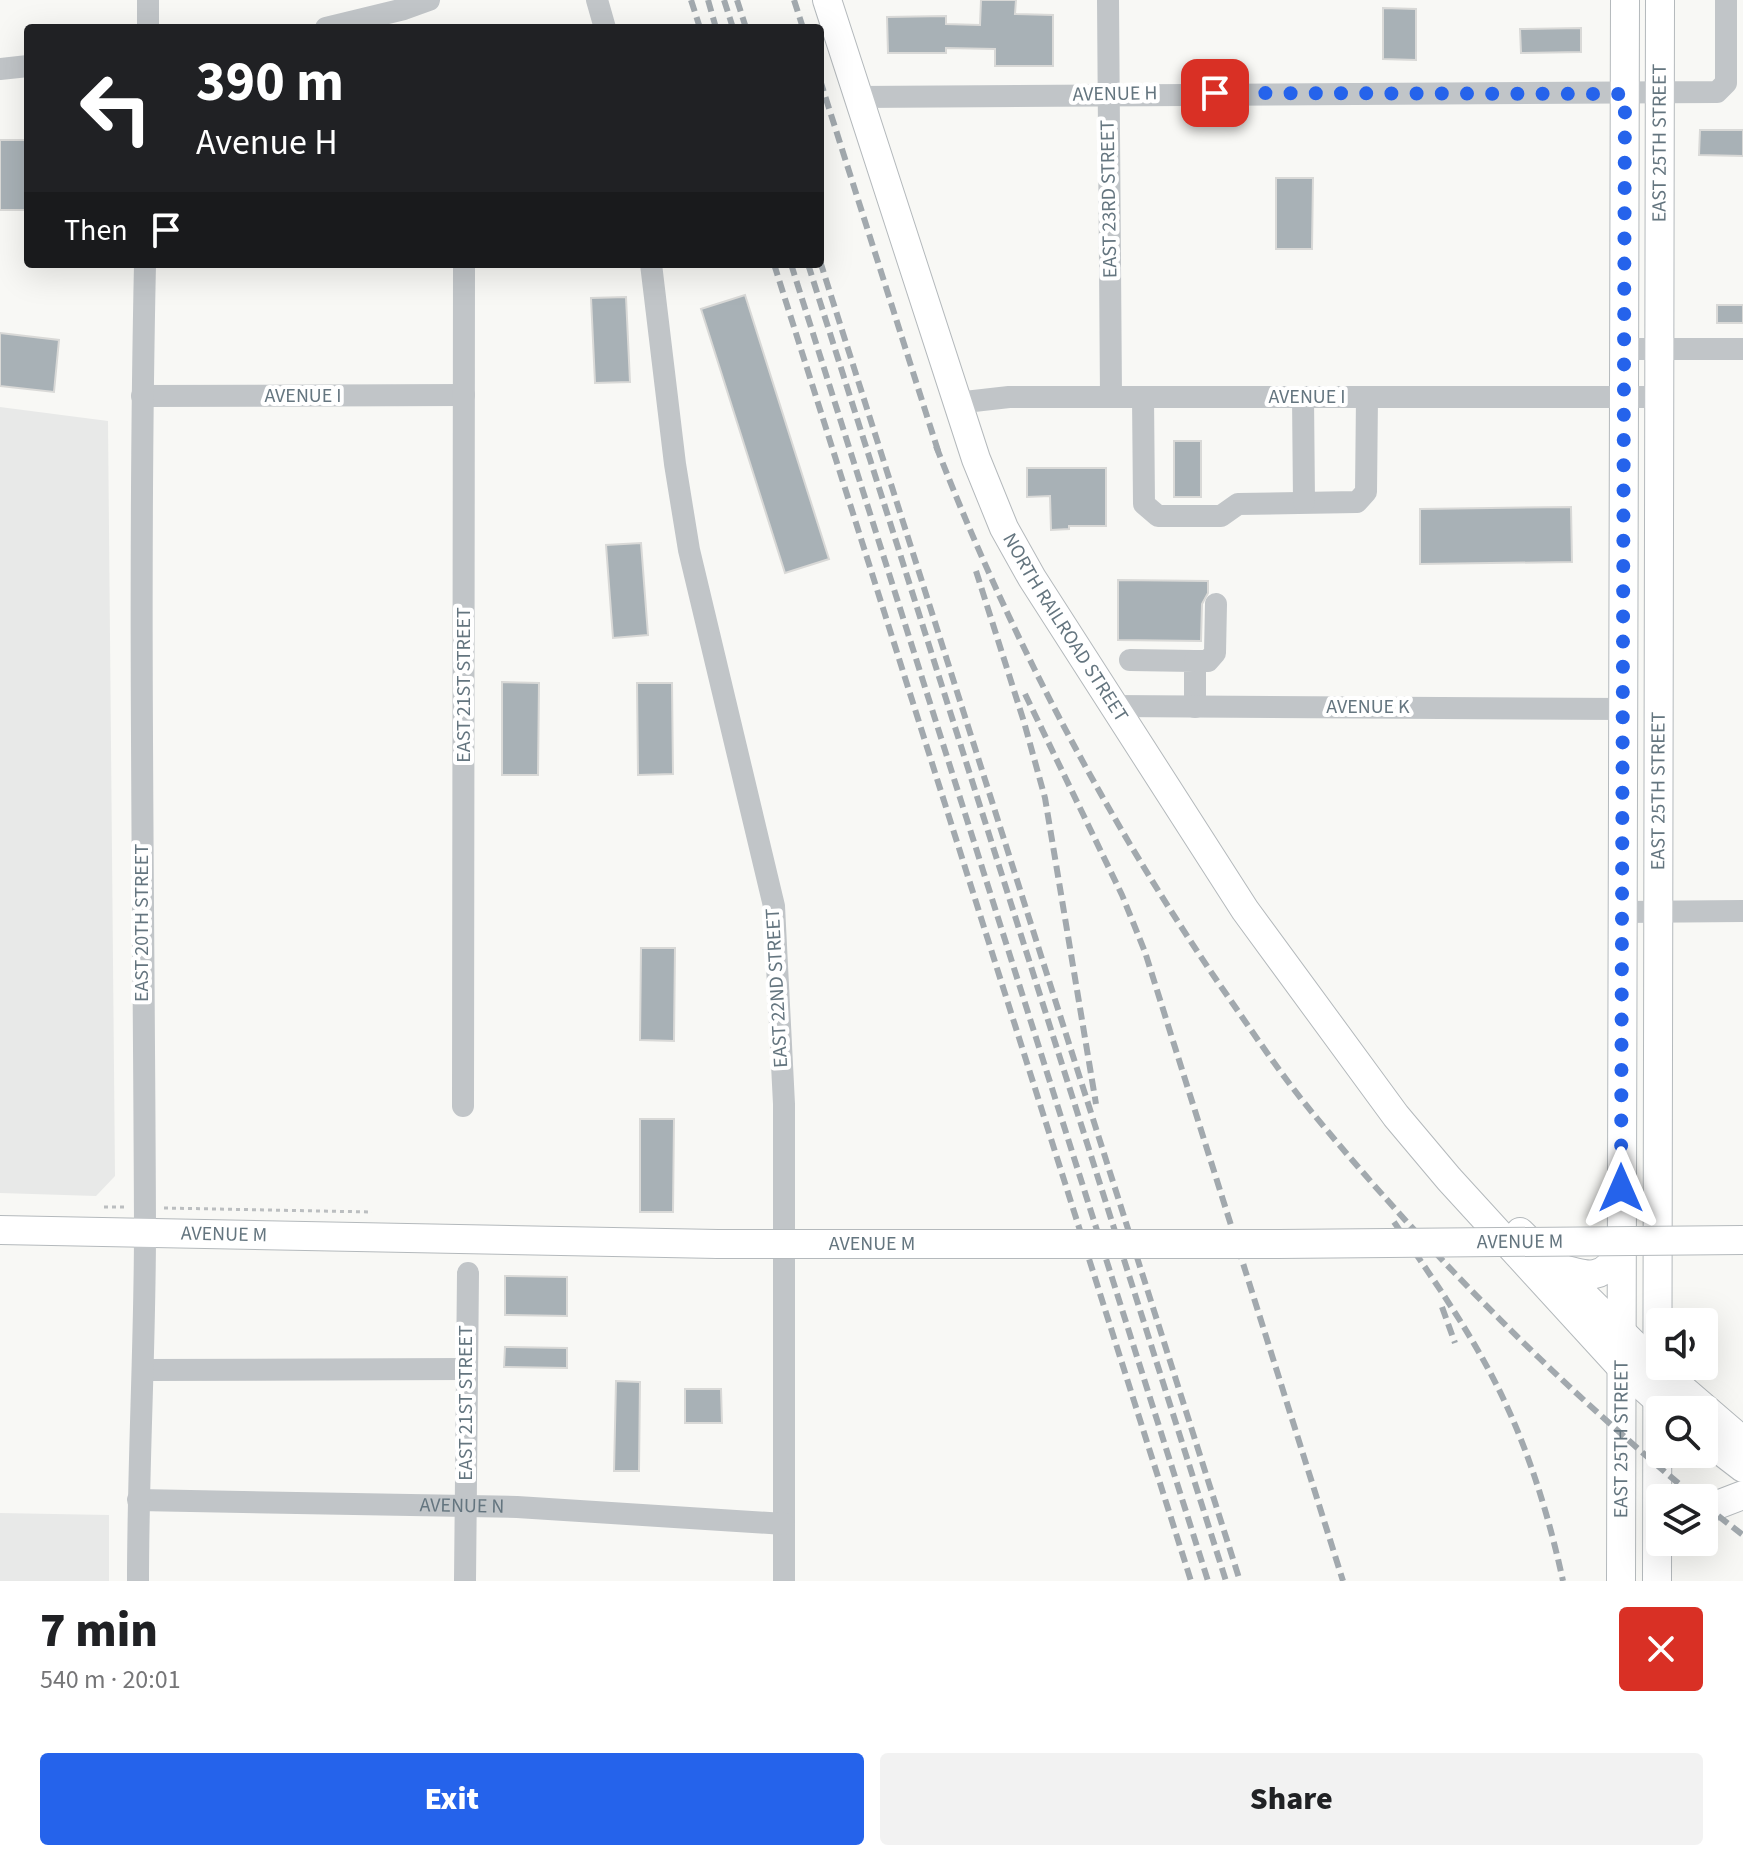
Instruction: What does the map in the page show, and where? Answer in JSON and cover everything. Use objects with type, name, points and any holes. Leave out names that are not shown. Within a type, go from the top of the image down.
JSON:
[{"type":"main road","name":"NORTH RAILROAD STREET","points":[[827,0],[956,403],[1004,528],[1032,578],[1245,910],[1396,1116],[1449,1179]]},
{"type":"main road","name":"EAST 25TH STREET","points":[[1621,1581],[1625,0]]},
{"type":"main road","name":"EAST 25TH STREET","points":[[1656,1308],[1660,0]]},
{"type":"main road","points":[[1449,1179],[1512,1225],[1646,1357]]},
{"type":"main road","points":[[1449,1179],[1621,1367],[1653,1396]]},
{"type":"main road","name":"AVENUE M","points":[[0,1230],[718,1244],[1743,1240]]},
{"type":"main road","points":[[1557,1267],[1585,1275],[1597,1274],[1614,1264],[1621,1249]]},
{"type":"main road","points":[[1672,1380],[1743,1441]]},
{"type":"main road","points":[[1718,1449],[1743,1468]]},
{"type":"main road","name":"EAST 25TH STREET","points":[[1657,1580],[1661,1468]]},
{"type":"main road","points":[[1718,1505],[1743,1495]]},
{"type":"main road","points":[[1657,1580],[1664,1556]]},
{"type":"street","points":[[148,0],[148,24]]},
{"type":"street","points":[[342,24],[429,0]]},
{"type":"street","points":[[597,0],[604,24]]},
{"type":"street","name":"EAST 23RD STREET","points":[[1108,0],[1111,397]]},
{"type":"street","name":"AVENUE H","points":[[858,97],[1717,92],[1726,83],[1726,0]]},
{"type":"street","points":[[0,69],[24,66]]},
{"type":"street","name":"EAST 20TH STREET","points":[[138,1581],[145,1231],[141,946],[145,268]]},
{"type":"street","name":"EAST 21ST STREET","points":[[463,1106],[464,268]]},
{"type":"street","name":"EAST 22ND STREET","points":[[651,268],[675,464],[689,550],[774,906],[784,1104],[784,1581]]},
{"type":"street","points":[[1624,349],[1743,349]]},
{"type":"street","name":"AVENUE I","points":[[142,396],[464,395]]},
{"type":"street","name":"AVENUE I","points":[[956,403],[1009,397],[1659,397]]},
{"type":"street","points":[[1143,397],[1144,504],[1158,516],[1221,516],[1238,504],[1357,502],[1366,492],[1367,397]]},
{"type":"street","points":[[1303,397],[1304,502]]},
{"type":"street","points":[[1130,660],[1208,661],[1215,653],[1216,604]]},
{"type":"street","points":[[1195,661],[1195,707]]},
{"type":"street","name":"AVENUE K","points":[[1113,706],[1622,709]]},
{"type":"street","points":[[1622,912],[1743,911]]},
{"type":"street","name":"EAST 21ST STREET","points":[[465,1581],[468,1273]]},
{"type":"street","points":[[144,1370],[466,1369]]},
{"type":"street","name":"AVENUE N","points":[[138,1500],[517,1507],[784,1524]]},
{"type":"shaded area","points":[[0,407],[108,421],[115,1176],[96,1196],[0,1193]]},
{"type":"shaded area","points":[[0,1513],[109,1515],[109,1581],[0,1581]]},
{"type":"building","points":[[981,0],[1016,0],[1015,14],[1053,15],[1053,66],[995,66],[995,49],[946,48],[946,53],[888,53],[887,17],[946,16],[946,24],[980,25]]},
{"type":"building","points":[[1383,8],[1416,9],[1416,60],[1383,59]]},
{"type":"building","points":[[1581,28],[1581,52],[1521,53],[1520,29]]},
{"type":"building","points":[[1700,130],[1743,130],[1743,156],[1699,155]]},
{"type":"building","points":[[0,140],[24,140],[24,210],[0,210]]},
{"type":"building","points":[[1276,178],[1313,178],[1312,249],[1276,249]]},
{"type":"building","points":[[745,295],[829,559],[785,573],[701,309]]},
{"type":"building","points":[[626,297],[630,382],[595,383],[591,298]]},
{"type":"building","points":[[1717,305],[1743,305],[1743,323],[1717,323]]},
{"type":"building","points":[[0,333],[59,340],[54,392],[0,386]]},
{"type":"building","points":[[1174,441],[1201,441],[1201,497],[1174,497]]},
{"type":"building","points":[[1027,468],[1106,468],[1106,526],[1069,526],[1069,529],[1051,530],[1050,496],[1027,497]]},
{"type":"building","points":[[1571,507],[1572,562],[1420,564],[1420,509]]},
{"type":"building","points":[[641,543],[648,635],[613,638],[606,545]]},
{"type":"building","points":[[1118,580],[1208,581],[1208,593],[1202,604],[1201,641],[1118,640]]},
{"type":"building","points":[[502,682],[539,683],[538,775],[502,775]]},
{"type":"building","points":[[637,683],[672,683],[673,774],[638,775]]},
{"type":"building","points":[[641,948],[675,948],[674,1041],[640,1040]]},
{"type":"building","points":[[640,1119],[674,1119],[673,1212],[640,1212]]},
{"type":"building","points":[[505,1276],[567,1277],[567,1316],[505,1315]]},
{"type":"building","points":[[505,1347],[567,1348],[567,1368],[504,1367]]},
{"type":"building","points":[[616,1381],[640,1382],[639,1471],[614,1471]]},
{"type":"building","points":[[685,1389],[721,1389],[722,1423],[685,1423]]},
{"type":"railway","points":[[691,0],[699,24]]},
{"type":"railway","points":[[708,0],[715,24]]},
{"type":"railway","points":[[724,0],[732,24]]},
{"type":"railway","points":[[737,0],[745,24]]},
{"type":"railway","points":[[794,0],[802,24]]},
{"type":"railway","points":[[824,93],[940,457]]},
{"type":"railway","points":[[775,268],[1191,1581]]},
{"type":"railway","points":[[792,268],[1208,1581]]},
{"type":"railway","points":[[809,268],[1226,1581]]},
{"type":"railway","points":[[822,268],[1240,1581]]},
{"type":"railway","points":[[936,446],[1028,657],[1100,793],[1179,924],[1279,1069],[1359,1168],[1496,1316],[1594,1409],[1679,1484]]},
{"type":"railway","points":[[976,571],[1045,798],[1096,1104]]},
{"type":"railway","points":[[1025,694],[1122,895],[1145,952],[1343,1581]]},
{"type":"railway","points":[[1394,1222],[1459,1318],[1505,1402],[1535,1477],[1563,1581]]},
{"type":"railway","points":[[1442,1307],[1455,1343]]},
{"type":"railway","points":[[1718,1516],[1743,1535]]},
{"type":"route","points":[[1215,93],[1625,94],[1621,1188]]}]
